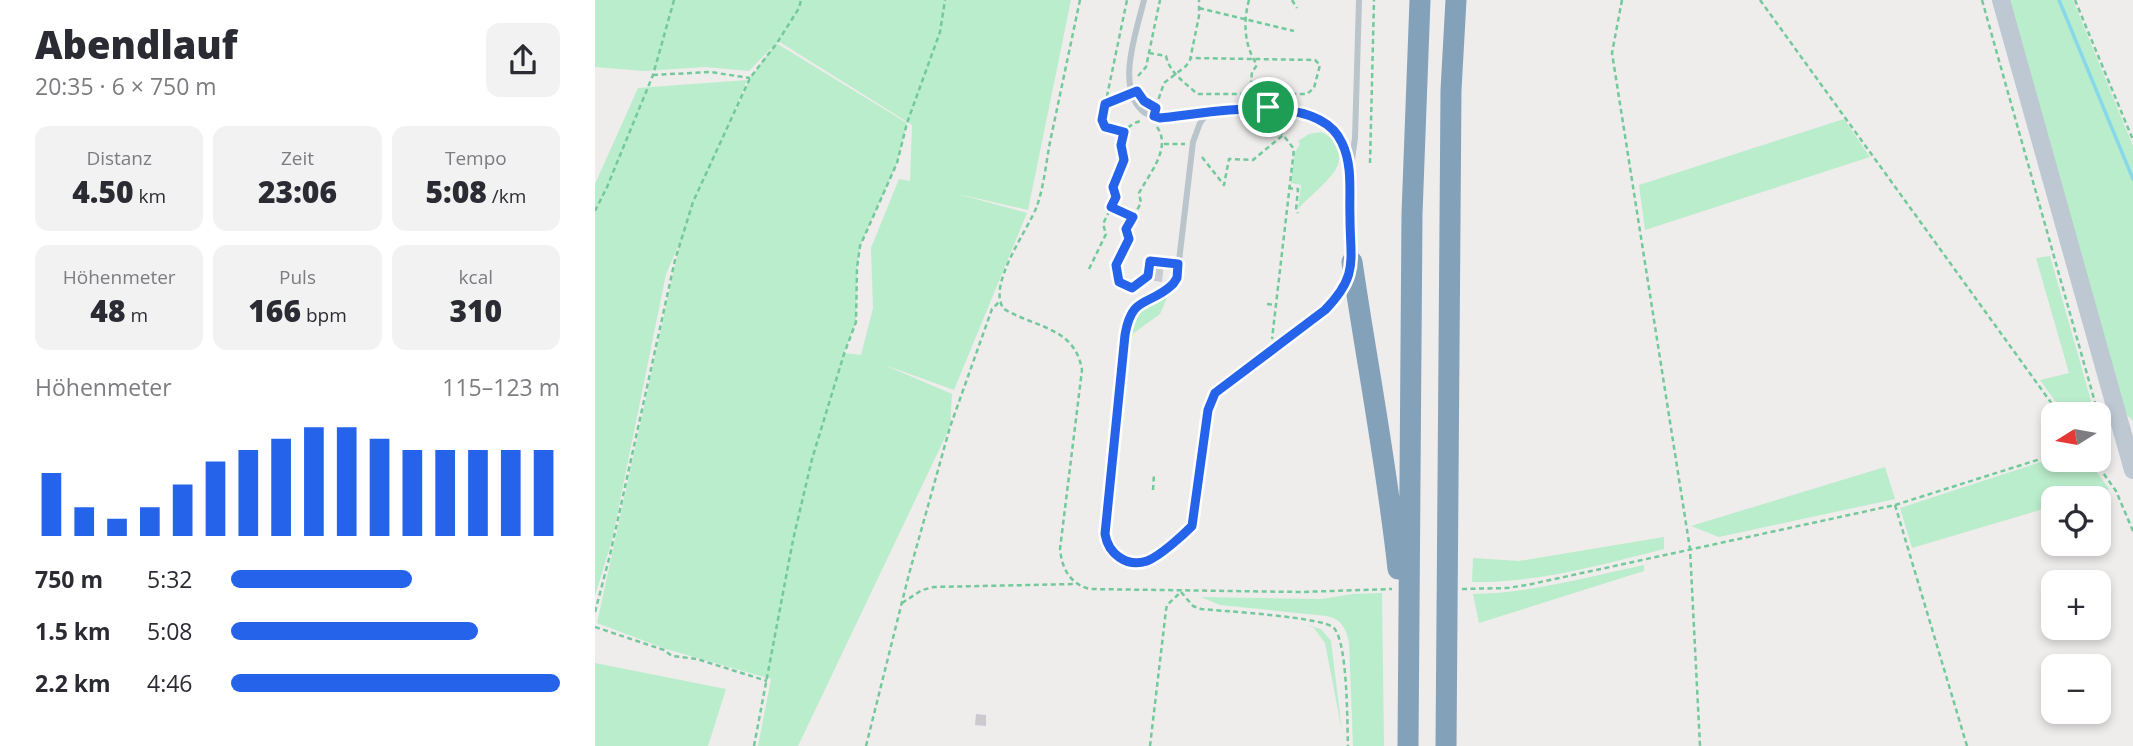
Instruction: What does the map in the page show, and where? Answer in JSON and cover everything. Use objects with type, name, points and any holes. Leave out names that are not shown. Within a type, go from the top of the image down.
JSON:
[{"type":"highway","points":[[1408,746],[1412,214],[1420,0]]},
{"type":"highway","points":[[1446,746],[1451,90],[1455,0]]},
{"type":"highway","points":[[1352,262],[1386,470],[1409,672]]},
{"type":"main road","points":[[2001,0],[2127,430],[2133,470]]},
{"type":"lane","points":[[1144,0],[1128,77],[1131,93],[1145,113],[1160,118],[1268,107],[1307,115],[1336,133],[1344,147],[1350,170]]},
{"type":"lane","points":[[1207,114],[1199,123],[1193,144],[1177,278],[1173,284],[1135,308],[1127,324],[1105,523],[1106,541],[1113,553],[1131,562],[1146,561],[1192,526],[1206,421],[1211,401],[1220,388],[1325,310],[1341,294],[1349,279],[1352,262],[1350,170],[1355,138],[1359,0]]},
{"type":"path","points":[[595,211],[653,75],[674,0]]},
{"type":"path","points":[[595,612],[610,555],[674,260],[694,202],[750,78],[777,43],[801,0]]},
{"type":"path","points":[[754,746],[793,540],[812,459],[856,322],[860,246],[897,163],[907,123],[940,32],[946,0]]},
{"type":"path","points":[[866,746],[950,427],[992,309],[999,302],[1004,274],[1037,205],[1080,0]]},
{"type":"path","points":[[1124,132],[1103,126],[1102,120],[1127,0]]},
{"type":"path","points":[[1105,104],[1137,91],[1135,80],[1146,67],[1160,0]]},
{"type":"path","points":[[1154,116],[1164,83],[1186,66],[1190,58],[1199,0]]},
{"type":"path","points":[[1249,0],[1244,19],[1247,40],[1257,65],[1252,72],[1251,81],[1267,98],[1269,118],[1294,149],[1271,351]]},
{"type":"path","points":[[1292,0],[1297,8]]},
{"type":"path","points":[[1370,163],[1374,0]]},
{"type":"path","points":[[1622,0],[1612,53],[1690,549],[1700,746]]},
{"type":"path","points":[[1760,0],[2051,402]]},
{"type":"path","points":[[1982,0],[2095,402]]},
{"type":"path","points":[[2075,0],[2133,140]]},
{"type":"path","points":[[1199,8],[1294,31]]},
{"type":"path","points":[[1149,53],[1166,56],[1174,75],[1197,94],[1307,94],[1314,88],[1320,65],[1315,61],[1190,58]]},
{"type":"path","points":[[653,75],[710,72],[750,78]]},
{"type":"path","points":[[1150,105],[1163,144],[1160,155],[1139,193],[1141,203],[1126,229],[1129,239],[1116,265],[1119,282],[1132,288],[1148,276],[1150,261],[1178,264]]},
{"type":"path","points":[[1089,269],[1106,234],[1103,224],[1116,197],[1113,187],[1124,160],[1121,145],[1124,132],[1135,122],[1154,116]]},
{"type":"path","points":[[1163,144],[1200,144],[1203,159],[1224,185],[1230,159],[1253,160],[1283,135]]},
{"type":"path","points":[[1289,188],[1298,189],[1296,210],[1299,213]]},
{"type":"path","points":[[1111,207],[1133,217]]},
{"type":"path","points":[[999,302],[1014,314],[1062,336],[1074,345],[1080,356],[1082,370],[1060,549],[1065,571],[1077,584]]},
{"type":"path","points":[[1267,304],[1275,305]]},
{"type":"path","points":[[1487,589],[1527,585],[1895,505],[2041,459]]},
{"type":"path","points":[[2103,472],[2116,491],[2133,531]]},
{"type":"path","points":[[1153,490],[1154,474]]},
{"type":"path","points":[[1895,505],[1967,746]]},
{"type":"path","points":[[902,603],[913,594],[934,587],[1077,584],[1090,589],[1181,592],[1332,592],[1362,589]]},
{"type":"path","points":[[1150,746],[1165,610],[1181,592]]},
{"type":"path","points":[[1181,592],[1193,606],[1201,609],[1310,620],[1333,627],[1340,642],[1344,667],[1348,746]]},
{"type":"path","points":[[595,627],[664,650],[672,656],[697,659],[767,681]]},
{"type":"green space","points":[[595,0],[1071,0],[1028,210],[954,193],[1027,213],[954,390],[882,364],[952,394],[950,427],[798,746],[758,746],[771,679],[666,649],[597,623],[680,242],[666,274],[612,540],[595,596],[595,184],[638,88],[747,80],[730,123],[750,78],[776,43],[749,71],[705,67],[644,71],[595,67]],"holes":[[[778,41],[912,125],[910,181],[899,179],[871,248],[873,308],[861,355],[844,353],[856,322],[860,246],[897,163],[907,123],[776,43]]]},
{"type":"green space","points":[[2007,0],[2073,0],[2133,146],[2133,421],[2123,411]]},
{"type":"green space","points":[[1844,119],[1870,157],[1645,230],[1639,185]]},
{"type":"green space","points":[[1321,132],[1337,147],[1338,164],[1329,179],[1298,209],[1301,185],[1291,183],[1294,154],[1300,144],[1298,141],[1309,134]]},
{"type":"green space","points":[[2050,256],[2091,402],[2056,402],[2040,380],[2069,373],[2036,258]]},
{"type":"green space","points":[[1167,298],[1160,314],[1131,335],[1134,321],[1142,310]]},
{"type":"green space","points":[[2041,462],[2041,472],[2097,472],[2107,486],[2041,486],[2041,510],[1912,548],[1900,508]]},
{"type":"green space","points":[[1885,467],[1895,499],[1719,537],[1691,526]]},
{"type":"green space","points":[[1664,537],[1664,549],[1593,567],[1521,580],[1472,582],[1473,558],[1519,561]]},
{"type":"green space","points":[[1644,565],[1644,571],[1479,623],[1473,594],[1538,588]]},
{"type":"green space","points":[[1382,593],[1384,746],[1353,746],[1349,642],[1339,622],[1327,616],[1220,605],[1201,597],[1321,599]]},
{"type":"green space","points":[[1306,625],[1321,629],[1331,641],[1342,731],[1325,643],[1314,628]]},
{"type":"green space","points":[[595,663],[726,689],[708,746],[595,746]]},
{"type":"building","points":[[1152,262],[1164,264],[1162,282],[1149,280]]},
{"type":"building","points":[[976,714],[986,715],[986,726],[975,725]]},
{"type":"waterway","points":[[2059,0],[2133,179]]},
{"type":"route","points":[[1137,91],[1144,101],[1156,108],[1154,116],[1160,118],[1268,107],[1307,115],[1327,126],[1341,140],[1350,170],[1352,262],[1349,279],[1341,294],[1325,310],[1215,393],[1208,410],[1192,526],[1150,560],[1124,560],[1108,547],[1105,523],[1127,324],[1130,315],[1143,301],[1173,284],[1177,278],[1178,264],[1150,261],[1148,276],[1132,288],[1119,282],[1116,265],[1129,239],[1126,229],[1133,217],[1111,207],[1116,197],[1113,187],[1124,160],[1121,141],[1124,132],[1103,126],[1105,104],[1137,91]]}]
